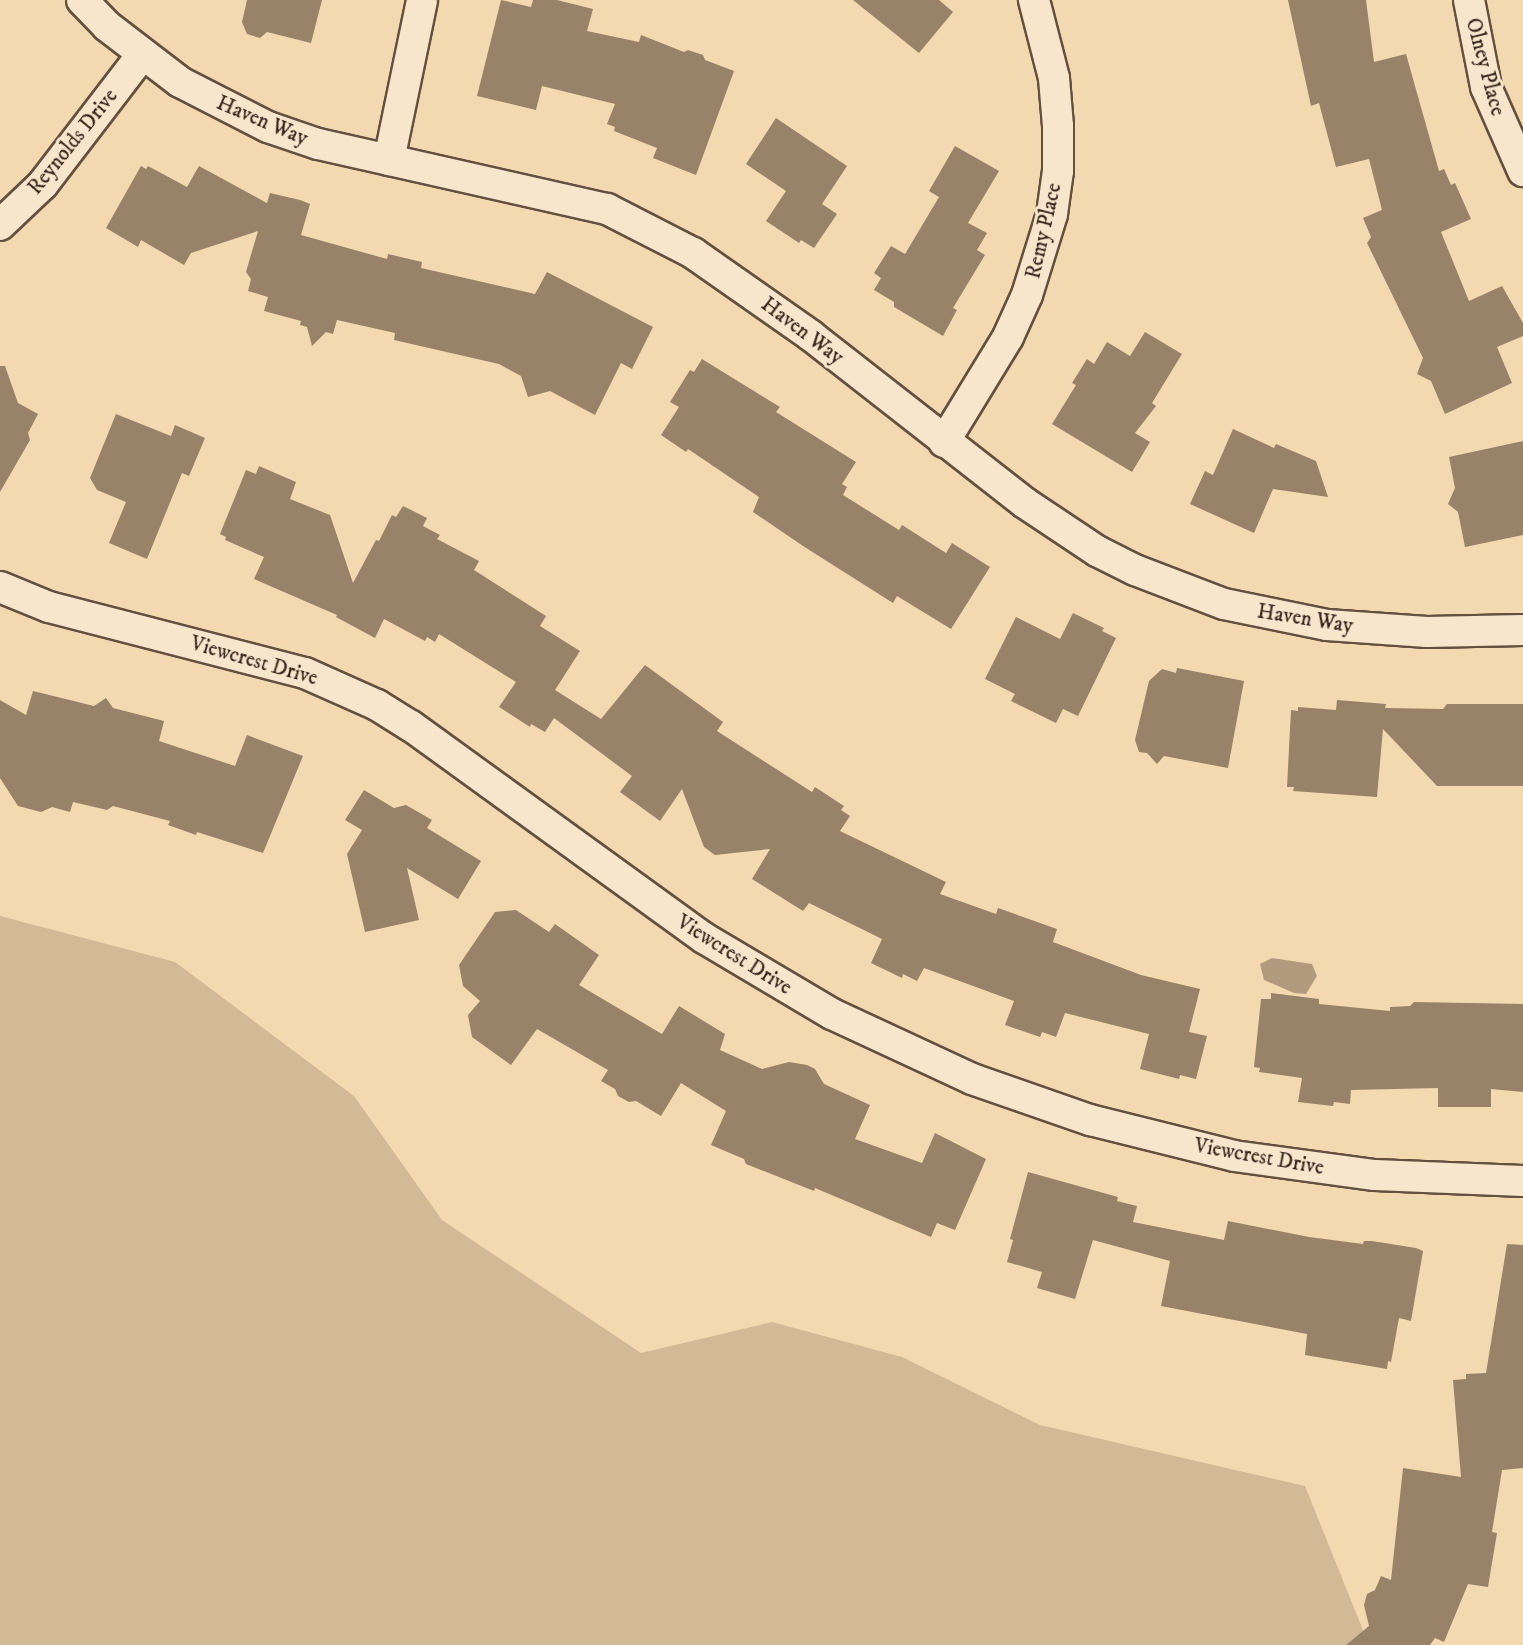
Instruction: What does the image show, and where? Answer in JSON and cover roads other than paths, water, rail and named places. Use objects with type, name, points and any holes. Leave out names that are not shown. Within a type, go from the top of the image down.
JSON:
[{"type":"street","name":"Haven Way","points":[[82,0],[107,26],[142,55],[221,105],[268,127],[318,144],[607,209],[693,253],[810,335],[944,442],[1051,522],[1097,551],[1145,575],[1224,604],[1273,616],[1364,629],[1427,632],[1523,630]]},
{"type":"street","points":[[388,160],[422,0]]},
{"type":"street","name":"Remy Place","points":[[944,442],[1008,337],[1027,295],[1052,214],[1058,171],[1058,125],[1054,78],[1034,0]]},
{"type":"street","name":"Olney Place","points":[[1469,0],[1486,87],[1523,171]]},
{"type":"street","name":"Reynolds Drive","points":[[0,225],[43,184],[142,55]]},
{"type":"street","name":"Viewcrest Drive","points":[[0,587],[49,607],[305,673],[377,705],[411,726],[704,938],[832,1014],[972,1079],[1090,1120],[1234,1156],[1375,1175],[1523,1181]]}]
